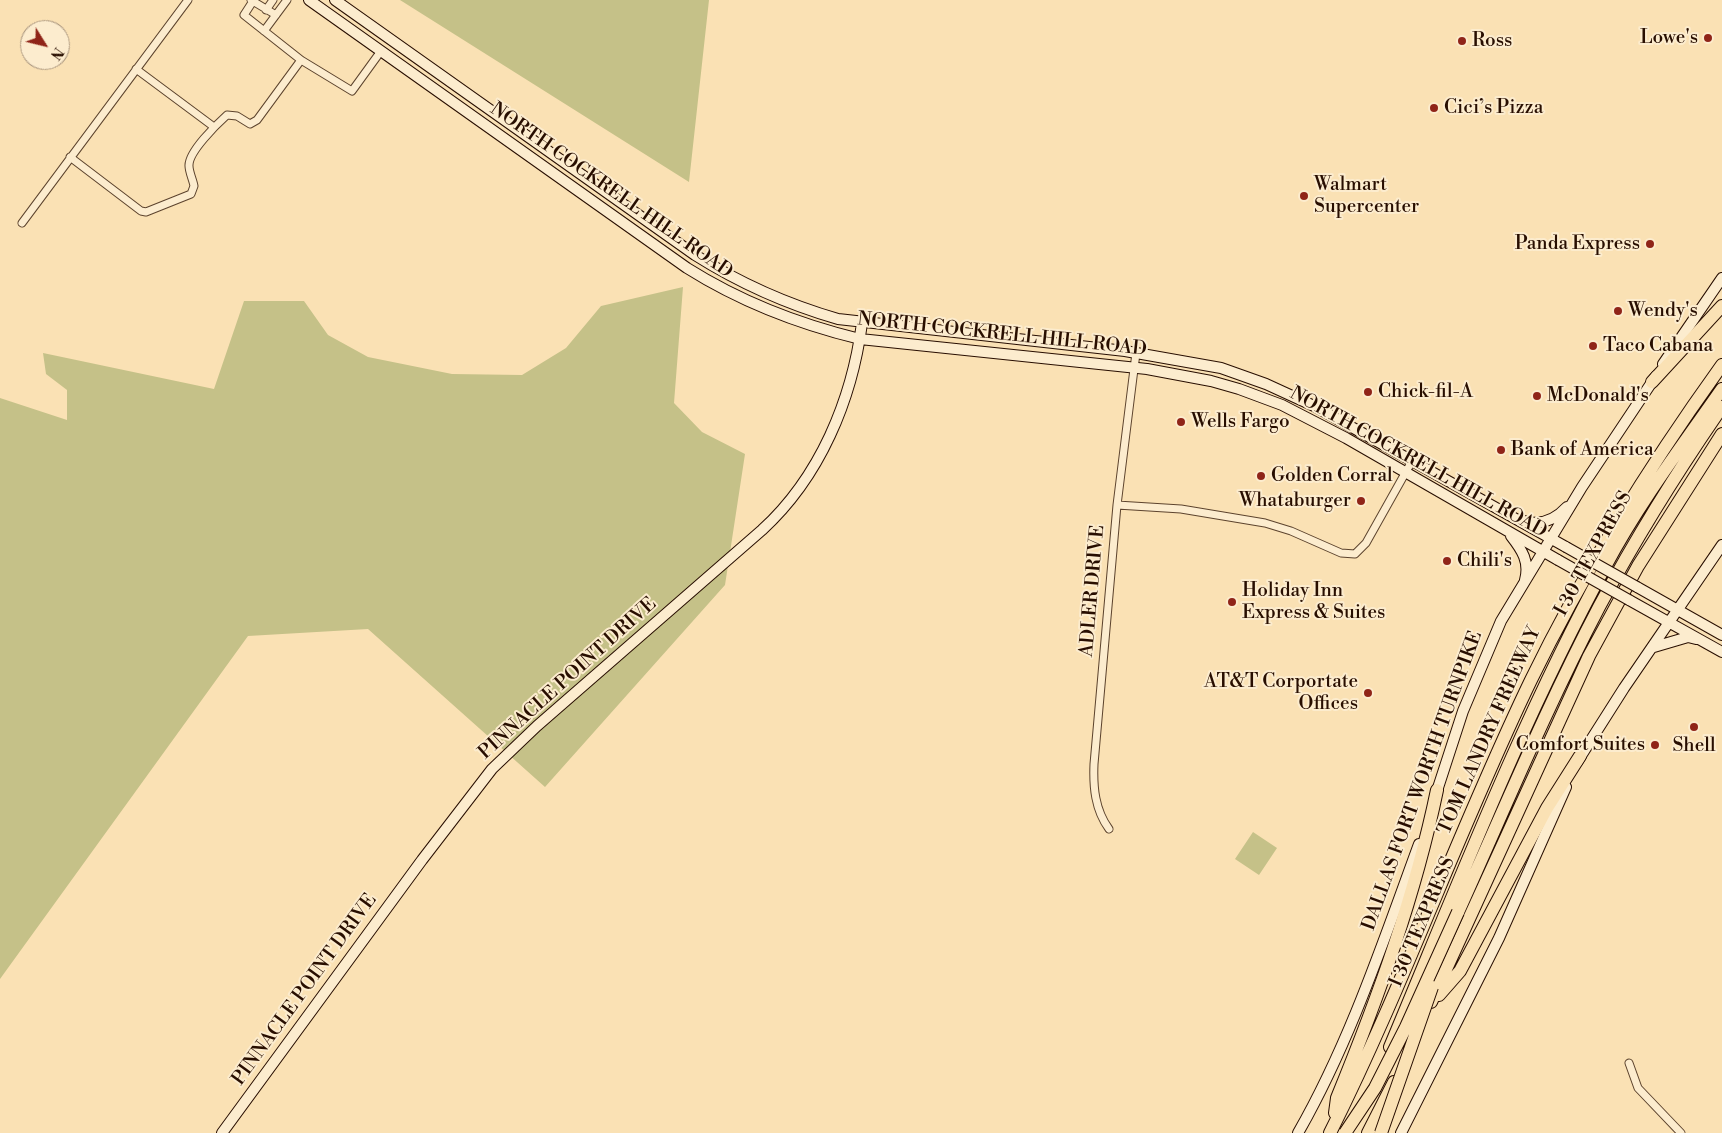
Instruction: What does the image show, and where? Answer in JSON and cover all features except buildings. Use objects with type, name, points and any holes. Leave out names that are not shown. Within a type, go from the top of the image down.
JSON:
[{"type":"highway","points":[[1652,382],[1722,306]]},
{"type":"highway","name":"TOM LANDRY FREEWAY","points":[[1331,1132],[1508,729],[1552,637],[1628,503],[1722,365]]},
{"type":"highway","name":"I 30 TEXPRESS","points":[[1350,1133],[1380,1072],[1511,758],[1562,652],[1620,541],[1663,472],[1722,389]]},
{"type":"highway","points":[[1345,1133],[1376,1088],[1406,1027],[1545,719],[1599,606],[1651,516],[1722,407]]},
{"type":"highway","points":[[1368,1133],[1428,1008],[1589,656],[1638,566],[1692,478],[1722,434]]},
{"type":"highway","points":[[1428,1008],[1460,971],[1543,817],[1580,756]]},
{"type":"highway","points":[[1331,1132],[1337,1098],[1378,998],[1425,847],[1437,790]]},
{"type":"highway","points":[[1381,1133],[1458,912]]},
{"type":"main road","name":"NORTH COCKRELL HILL ROAD","points":[[309,0],[671,257],[716,286],[748,302],[788,317],[860,339],[1134,367],[1211,381],[1282,406],[1346,438],[1508,532],[1722,652]]},
{"type":"main road","name":"NORTH COCKRELL HILL ROAD","points":[[335,0],[679,244],[724,273],[756,290],[805,310],[838,319],[862,323],[1003,336],[1136,353],[1221,368],[1288,393],[1722,635]]},
{"type":"main road","name":"DALLAS FORT WORTH TURNPIKE","points":[[1298,1133],[1330,1073],[1356,1014],[1478,672],[1501,621],[1579,493],[1722,278]]},
{"type":"main road","name":"PINNACLE POINT DRIVE","points":[[222,1133],[422,860],[492,769],[537,726],[762,530],[790,501],[817,462],[834,427],[846,396],[862,323]]},
{"type":"main road","points":[[1282,406],[1288,393]]},
{"type":"main road","points":[[1514,518],[1528,522],[1551,520],[1561,514],[1579,493]]},
{"type":"main road","points":[[1508,532],[1524,556],[1527,572],[1524,584]]},
{"type":"main road","points":[[1401,1133],[1500,938],[1580,756],[1722,545]]},
{"type":"main road","points":[[1654,647],[1688,637],[1704,642]]},
{"type":"street","points":[[22,223],[188,0]]},
{"type":"street","points":[[276,16],[252,0],[244,15],[301,60],[352,91],[381,51]]},
{"type":"street","points":[[266,10],[273,0]]},
{"type":"street","points":[[264,31],[287,0]]},
{"type":"street","points":[[70,157],[141,211],[146,212],[191,194],[194,186],[188,166],[193,154],[214,127],[227,115],[237,116],[250,124],[257,120],[301,60]]},
{"type":"street","points":[[136,69],[214,127]]},
{"type":"street","name":"ADLER DRIVE","points":[[1109,829],[1102,819],[1096,801],[1093,782],[1117,505],[1136,353]]},
{"type":"street","points":[[1117,505],[1181,509],[1265,522],[1341,553],[1355,554],[1366,543],[1412,461]]},
{"type":"street","points":[[1629,1063],[1638,1088],[1681,1133]]},
{"type":"shaded area","points":[[400,0],[709,0],[689,182]]},
{"type":"shaded area","points":[[683,287],[674,403],[702,432],[745,454],[725,585],[545,787],[368,629],[248,636],[0,979],[0,398],[67,420],[67,390],[46,374],[43,353],[214,389],[244,301],[304,301],[328,335],[368,357],[452,374],[522,375],[566,348],[601,306]]},
{"type":"shaded area","points":[[1253,832],[1277,848],[1259,875],[1235,859]]},
{"type":"place","name":"Lowe's","points":[[1708,38]]},
{"type":"place","name":"Ross","points":[[1462,41]]},
{"type":"place","name":"Cici’s Pizza","points":[[1434,108]]},
{"type":"place","name":"Walmart Supercenter","points":[[1304,196]]},
{"type":"place","name":"Panda Express","points":[[1650,244]]},
{"type":"place","name":"Wendy's","points":[[1618,311]]},
{"type":"place","name":"Taco Cabana","points":[[1593,346]]},
{"type":"place","name":"Chick-fil-A","points":[[1368,392]]},
{"type":"place","name":"McDonald's","points":[[1537,396]]},
{"type":"place","name":"Wells Fargo","points":[[1181,422]]},
{"type":"place","name":"Bank of America","points":[[1501,450]]},
{"type":"place","name":"Golden Corral","points":[[1261,476]]},
{"type":"place","name":"Whataburger","points":[[1361,501]]},
{"type":"place","name":"Chili's","points":[[1447,561]]},
{"type":"place","name":"Holiday Inn Express & Suites","points":[[1232,602]]},
{"type":"place","name":"AT&T Corportate Offices","points":[[1368,693]]},
{"type":"place","name":"Shell","points":[[1694,727]]},
{"type":"place","name":"Comfort Suites","points":[[1655,745]]}]
